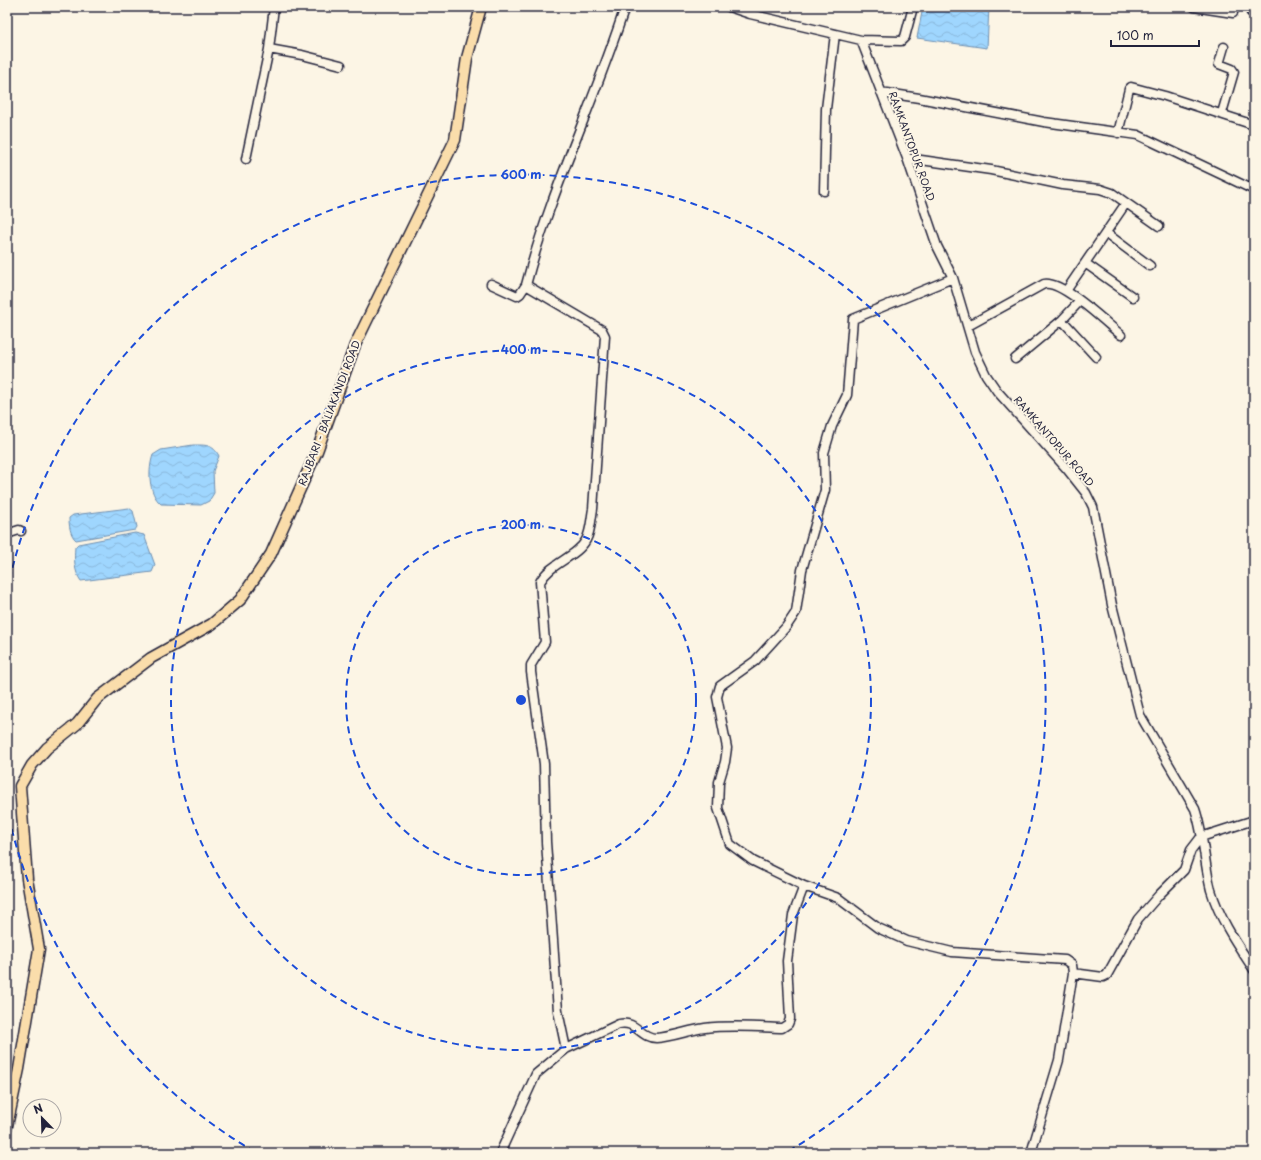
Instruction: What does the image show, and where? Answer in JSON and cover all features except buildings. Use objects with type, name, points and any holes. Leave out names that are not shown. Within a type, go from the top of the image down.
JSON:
[{"type":"main road","name":"RAJBARI - BALIAKANDI ROAD","points":[[7,1126],[19,1069],[39,948],[27,879],[20,786],[32,764],[47,748],[77,724],[97,699],[151,658],[212,624],[240,600],[271,554],[317,451],[355,345],[455,140],[467,58],[481,7]]},
{"type":"street","points":[[246,159],[269,49],[274,7]]},
{"type":"street","points":[[491,284],[517,296],[526,285],[561,175],[605,64],[625,7]]},
{"type":"street","points":[[729,7],[750,14],[861,40],[901,41],[905,37],[913,7]]},
{"type":"street","points":[[1194,7],[1222,9],[1232,13]]},
{"type":"street","points":[[1252,7],[1251,12],[1254,13]]},
{"type":"street","points":[[824,191],[826,109],[834,34]]},
{"type":"street","name":"RAMKANTOPUR ROAD","points":[[861,40],[907,158],[936,246],[953,278],[979,360],[996,391],[1068,469],[1086,493],[1093,507],[1112,605],[1140,714],[1195,809],[1200,824],[1201,837],[1211,888],[1218,910],[1226,926],[1254,970]]},
{"type":"street","points":[[1222,113],[1234,72],[1232,69],[1219,64],[1224,47]]},
{"type":"street","points":[[269,49],[302,55],[341,65]]},
{"type":"street","points":[[1118,133],[1129,89],[1131,87],[1222,113],[1254,124]]},
{"type":"street","points":[[881,92],[1044,122],[1138,135],[1254,190]]},
{"type":"street","points":[[907,158],[991,170],[1063,185],[1100,189],[1112,193],[1159,226]]},
{"type":"street","points":[[1066,291],[1126,203]]},
{"type":"street","points":[[1106,233],[1150,266]]},
{"type":"street","points":[[1085,263],[1133,297]]},
{"type":"street","points":[[953,278],[853,319],[847,395],[832,426],[824,453],[825,490],[802,570],[796,612],[786,627],[759,656],[743,671],[720,686],[718,692],[717,697],[727,748],[725,762],[719,782],[718,808],[730,844],[753,861],[804,886],[838,898],[878,928],[906,941],[952,952],[1065,960],[1072,965],[1073,973],[1059,1060],[1031,1153]]},
{"type":"street","points":[[968,326],[1048,283],[1066,291],[1121,335]]},
{"type":"street","points":[[526,285],[602,330],[606,336],[593,509],[588,532],[586,540],[581,546],[548,570],[540,582],[545,642],[531,665],[544,764],[546,842],[558,1011],[566,1049]]},
{"type":"street","points":[[1015,359],[1062,320],[1080,301]]},
{"type":"street","points":[[1062,320],[1096,357]]},
{"type":"street","points":[[7,534],[18,530],[21,531]]},
{"type":"street","points":[[1073,973],[1103,977],[1110,972],[1138,919],[1184,870],[1191,850],[1201,837],[1254,820]]},
{"type":"street","points":[[500,1153],[536,1074],[566,1049],[624,1023],[633,1024],[643,1035],[649,1038],[659,1038],[705,1028],[742,1026],[782,1028],[788,1024],[790,1019],[788,961],[793,915],[804,886]]},
{"type":"water","points":[[923,7],[989,7],[987,48],[917,38]]},
{"type":"water","points":[[193,445],[205,445],[211,447],[219,456],[213,471],[214,493],[209,501],[201,505],[161,504],[151,488],[150,467],[153,455],[161,450]]},
{"type":"water","points":[[129,508],[133,511],[137,527],[135,530],[76,540],[71,533],[69,518],[73,515]]},
{"type":"water","points":[[135,533],[144,535],[155,565],[152,572],[81,581],[77,573],[75,560],[75,547],[78,544]]}]
